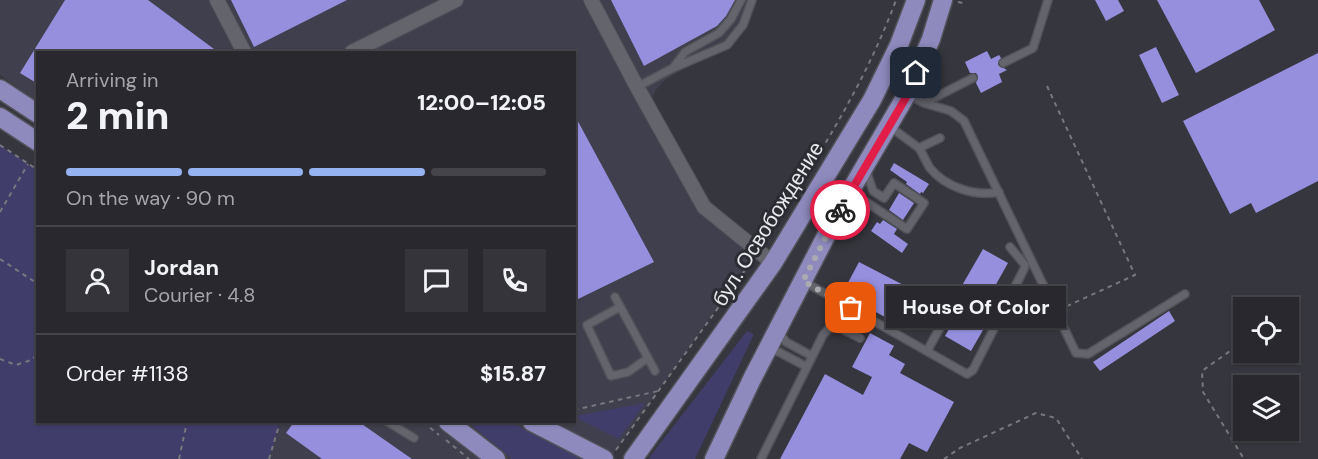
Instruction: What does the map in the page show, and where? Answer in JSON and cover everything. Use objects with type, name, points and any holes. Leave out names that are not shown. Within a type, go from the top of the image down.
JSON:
[{"type":"main road","name":"бул. Освобождение","points":[[633,459],[773,263],[872,100],[899,45],[916,0]]},
{"type":"main road","points":[[714,459],[842,205],[908,94],[931,39],[943,0]]},
{"type":"main road","points":[[0,89],[36,113]]},
{"type":"main road","points":[[0,117],[36,141]]},
{"type":"main road","points":[[449,423],[496,459]]},
{"type":"main road","points":[[534,423],[610,455]]},
{"type":"street","points":[[217,0],[243,51]]},
{"type":"street","points":[[354,51],[456,0]]},
{"type":"street","points":[[591,0],[704,207],[773,263]]},
{"type":"lane","points":[[673,69],[685,52],[719,33],[731,19],[741,0]]},
{"type":"lane","points":[[637,87],[727,45],[743,25],[753,0]]},
{"type":"lane","points":[[1003,63],[1033,48],[1048,0]]},
{"type":"lane","points":[[924,103],[973,78]]},
{"type":"lane","points":[[908,94],[924,103],[951,111],[964,122],[1076,353],[1088,354],[1185,294]]},
{"type":"lane","points":[[889,126],[920,147],[930,167],[940,178],[954,187],[990,194],[999,192]]},
{"type":"lane","points":[[920,147],[940,138]]},
{"type":"lane","points":[[842,205],[866,202],[907,229],[924,203],[894,183],[884,198],[873,191],[866,167]]},
{"type":"lane","points":[[803,281],[967,374],[973,370],[1025,267],[1011,247]]},
{"type":"lane","points":[[927,351],[958,295]]},
{"type":"lane","points":[[615,297],[655,371]]},
{"type":"lane","points":[[620,307],[587,325],[611,376],[628,372],[648,358]]},
{"type":"lane","points":[[761,459],[823,335],[831,326],[860,338]]},
{"type":"lane","points":[[778,330],[786,342],[812,356]]},
{"type":"lane","points":[[767,350],[779,352],[807,367]]},
{"type":"lane","points":[[390,423],[414,438]]},
{"type":"path","points":[[610,455],[758,252],[851,100],[882,36],[896,0]]},
{"type":"path","points":[[953,0],[966,4]]},
{"type":"path","points":[[1047,86],[1135,275],[1056,311]]},
{"type":"path","points":[[0,145],[36,169]]},
{"type":"path","points":[[0,212],[28,164]]},
{"type":"path","points":[[0,259],[36,283]]},
{"type":"path","points":[[1233,349],[1202,371],[1203,392],[1244,459]]},
{"type":"path","points":[[0,359],[16,366],[36,356]]},
{"type":"path","points":[[576,410],[658,391]]},
{"type":"path","points":[[944,459],[960,448],[1036,413],[1056,418],[1082,459]]},
{"type":"path","points":[[179,459],[187,423]]},
{"type":"path","points":[[269,459],[280,423]]},
{"type":"shaded area","points":[[0,0],[752,0],[743,25],[727,45],[665,80],[656,90],[648,106],[704,207],[758,251],[610,459],[269,459],[280,423],[576,423],[576,51],[36,51],[36,101],[0,75]]},
{"type":"shaded area","points":[[0,145],[36,169],[36,423],[280,423],[269,459],[0,459]]},
{"type":"shaded area","points":[[747,331],[754,334],[695,459],[648,459]]},
{"type":"shaded area","points":[[645,403],[619,439],[576,416]]},
{"type":"shaded area","points":[[469,423],[511,423],[588,459],[512,459]]},
{"type":"building","points":[[65,0],[148,0],[217,51],[36,51],[36,83],[20,73]]},
{"type":"building","points":[[231,0],[347,0],[254,47]]},
{"type":"building","points":[[611,0],[735,0],[717,26],[644,66]]},
{"type":"building","points":[[1095,0],[1118,0],[1124,11],[1106,21]]},
{"type":"building","points":[[1157,0],[1259,0],[1275,30],[1196,73]]},
{"type":"building","points":[[1156,47],[1179,95],[1162,103],[1139,55]]},
{"type":"building","points":[[987,51],[991,59],[999,55],[1001,58],[998,65],[1007,70],[999,74],[1002,82],[981,93],[976,83],[978,76],[976,73],[970,73],[965,62]]},
{"type":"building","points":[[1318,53],[1318,181],[1256,213],[1251,203],[1230,214],[1183,121]]},
{"type":"building","points":[[576,118],[654,262],[576,300]]},
{"type":"building","points":[[894,163],[929,184],[923,193],[920,194],[890,170]]},
{"type":"building","points":[[899,193],[914,203],[903,220],[889,210]]},
{"type":"building","points":[[883,220],[897,229],[894,234],[908,244],[902,253],[871,231],[877,222],[880,224]]},
{"type":"building","points":[[983,249],[1008,263],[985,304],[995,309],[971,351],[945,336],[969,294],[960,289]]},
{"type":"building","points":[[859,262],[917,292],[900,325],[842,294]]},
{"type":"building","points":[[1169,311],[1175,321],[1100,371],[1093,362]]},
{"type":"building","points":[[870,333],[894,346],[889,355],[905,364],[900,373],[954,402],[927,452],[909,443],[900,459],[780,459],[825,374],[863,395],[872,377],[852,367]]},
{"type":"building","points":[[293,423],[360,423],[412,459],[322,459],[286,433]]},
{"type":"way so far","points":[[840,210],[803,281],[851,308]]},
{"type":"place","name":"House Of Color","points":[[851,308]]},
{"type":"route","points":[[840,210],[908,94],[916,73]]}]
